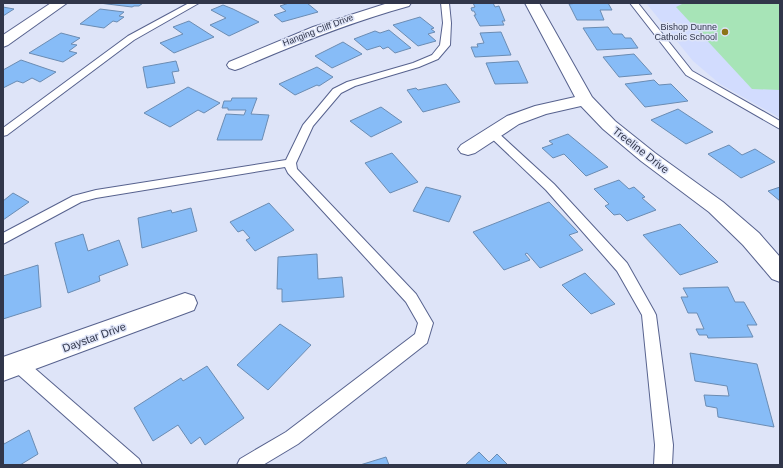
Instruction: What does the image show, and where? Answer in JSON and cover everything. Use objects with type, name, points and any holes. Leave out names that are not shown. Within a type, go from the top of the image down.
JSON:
[{"type":"street","points":[[3,42],[60,3]]},
{"type":"street","points":[[349,3],[361,14]]},
{"type":"street","name":"Hanging Cliff Drive","points":[[235,65],[322,28],[361,14],[404,3]]},
{"type":"street","name":"Treeline Drive","points":[[532,3],[585,100],[609,125],[648,157],[716,207],[751,239],[780,273]]},
{"type":"street","points":[[468,149],[491,132],[513,120],[541,110],[585,100]]},
{"type":"street","name":"Daystar Drive","points":[[11,367],[185,303]]},
{"type":"lane","points":[[3,133],[132,38],[195,3]]},
{"type":"lane","points":[[246,465],[292,438],[422,338],[426,323],[411,298],[292,170],[290,163],[308,125],[337,91],[351,84],[416,65],[435,57],[445,45],[447,22],[445,3]]},
{"type":"lane","points":[[634,3],[689,73],[780,126]]},
{"type":"lane","points":[[491,132],[550,187],[622,266],[649,315],[664,445],[663,465]]},
{"type":"lane","points":[[3,239],[77,199],[104,193],[290,163]]},
{"type":"lane","points":[[11,367],[133,465]]},
{"type":"shaded area","name":"Bishop Dunne Catholic School","points":[[646,3],[780,3],[780,118],[720,84],[693,61]]},
{"type":"green space","name":"Bishop Dunne Catholic School","points":[[684,3],[780,3],[780,90],[752,89],[676,7]]},
{"type":"building","points":[[99,3],[143,3],[139,6],[132,7]]},
{"type":"building","points":[[289,3],[307,3],[318,12],[282,22],[274,15],[286,11],[280,6]]},
{"type":"building","points":[[473,3],[493,3],[495,7],[499,6],[505,21],[502,21],[504,25],[480,26],[474,15],[476,15],[474,11],[472,11],[471,8],[475,7]]},
{"type":"building","points":[[608,3],[612,10],[600,10],[604,20],[577,20],[569,4]]},
{"type":"building","points":[[223,5],[259,22],[229,36],[210,25],[226,18],[211,10]]},
{"type":"building","points":[[3,7],[14,9],[3,16]]},
{"type":"building","points":[[100,9],[124,12],[119,16],[124,17],[117,22],[113,21],[104,28],[80,24]]},
{"type":"building","points":[[420,17],[434,28],[431,29],[435,32],[428,34],[436,41],[418,46],[393,25]]},
{"type":"building","points":[[189,21],[214,37],[174,53],[160,43],[183,34],[173,27]]},
{"type":"building","points":[[608,27],[613,34],[622,34],[625,38],[631,38],[638,48],[597,50],[583,28]]},
{"type":"building","points":[[389,30],[411,48],[395,53],[388,47],[383,49],[380,46],[367,50],[354,39],[375,31],[380,33]]},
{"type":"building","points":[[501,32],[511,55],[475,57],[471,47],[478,47],[477,44],[484,43],[480,33]]},
{"type":"building","points":[[61,33],[80,38],[71,44],[77,45],[69,51],[77,53],[63,62],[29,53]]},
{"type":"building","points":[[343,42],[362,54],[332,68],[315,56]]},
{"type":"building","points":[[634,54],[652,74],[619,77],[603,57]]},
{"type":"building","points":[[21,60],[56,72],[40,82],[32,78],[23,83],[17,81],[3,88],[3,70]]},
{"type":"building","points":[[176,61],[179,71],[172,72],[175,83],[147,88],[143,67]]},
{"type":"building","points":[[518,61],[528,83],[495,84],[486,63]]},
{"type":"building","points":[[317,67],[333,77],[319,86],[317,85],[295,95],[279,84]]},
{"type":"building","points":[[654,80],[659,85],[671,84],[688,101],[645,107],[625,84]]},
{"type":"building","points":[[446,84],[460,102],[423,112],[407,90],[416,88],[418,90]]},
{"type":"building","points":[[188,87],[220,103],[204,113],[198,110],[170,127],[144,113]]},
{"type":"building","points":[[232,98],[257,98],[251,114],[269,115],[262,140],[217,140],[226,114],[244,115],[246,110],[228,110],[228,108],[222,108],[224,101],[231,101]]},
{"type":"building","points":[[381,107],[402,122],[371,137],[350,121]]},
{"type":"building","points":[[678,109],[713,132],[686,144],[651,120]]},
{"type":"building","points":[[568,134],[608,167],[586,176],[564,154],[553,158],[542,148],[553,144],[549,141]]},
{"type":"building","points":[[729,145],[742,155],[755,149],[775,162],[741,178],[708,154]]},
{"type":"building","points":[[392,153],[418,182],[390,193],[365,163]]},
{"type":"building","points":[[619,180],[629,189],[634,187],[645,197],[642,198],[656,210],[627,221],[620,214],[614,215],[605,206],[609,204],[594,189]]},
{"type":"building","points":[[426,187],[461,196],[449,222],[413,211]]},
{"type":"building","points":[[780,187],[780,201],[768,191]]},
{"type":"building","points":[[13,193],[29,202],[3,220],[3,201]]},
{"type":"building","points":[[549,202],[578,232],[569,235],[583,250],[540,268],[527,253],[525,254],[530,260],[504,270],[473,232]]},
{"type":"building","points":[[269,203],[294,230],[255,251],[246,240],[250,238],[243,230],[238,232],[230,222]]},
{"type":"building","points":[[191,208],[197,231],[142,248],[138,218],[171,210],[172,213]]},
{"type":"building","points":[[680,224],[718,262],[680,275],[643,235]]},
{"type":"building","points":[[83,234],[88,251],[119,240],[128,265],[99,276],[100,281],[68,293],[55,243]]},
{"type":"building","points":[[317,254],[318,279],[342,277],[344,297],[282,302],[282,289],[277,289],[278,257]]},
{"type":"building","points":[[38,265],[41,307],[3,319],[3,276]]},
{"type":"building","points":[[585,273],[615,304],[591,314],[562,285]]},
{"type":"building","points":[[728,287],[735,302],[744,302],[757,325],[747,325],[753,337],[708,338],[707,335],[699,335],[696,329],[704,329],[697,313],[688,313],[681,297],[688,297],[683,288]]},
{"type":"building","points":[[280,324],[311,345],[268,390],[237,365]]},
{"type":"building","points":[[690,353],[757,364],[774,427],[718,417],[717,408],[706,406],[704,395],[729,396],[727,386],[695,381]]},
{"type":"building","points":[[207,366],[244,418],[205,445],[200,437],[191,444],[178,425],[153,441],[134,408],[181,378],[183,381]]},
{"type":"building","points":[[29,430],[38,454],[20,465],[3,465],[3,440],[4,444]]},
{"type":"building","points":[[479,452],[489,462],[497,454],[508,465],[465,465]]},
{"type":"building","points":[[386,457],[389,465],[360,465]]},
{"type":"place","name":"Bishop Dunne Catholic School","points":[[725,32]]}]
